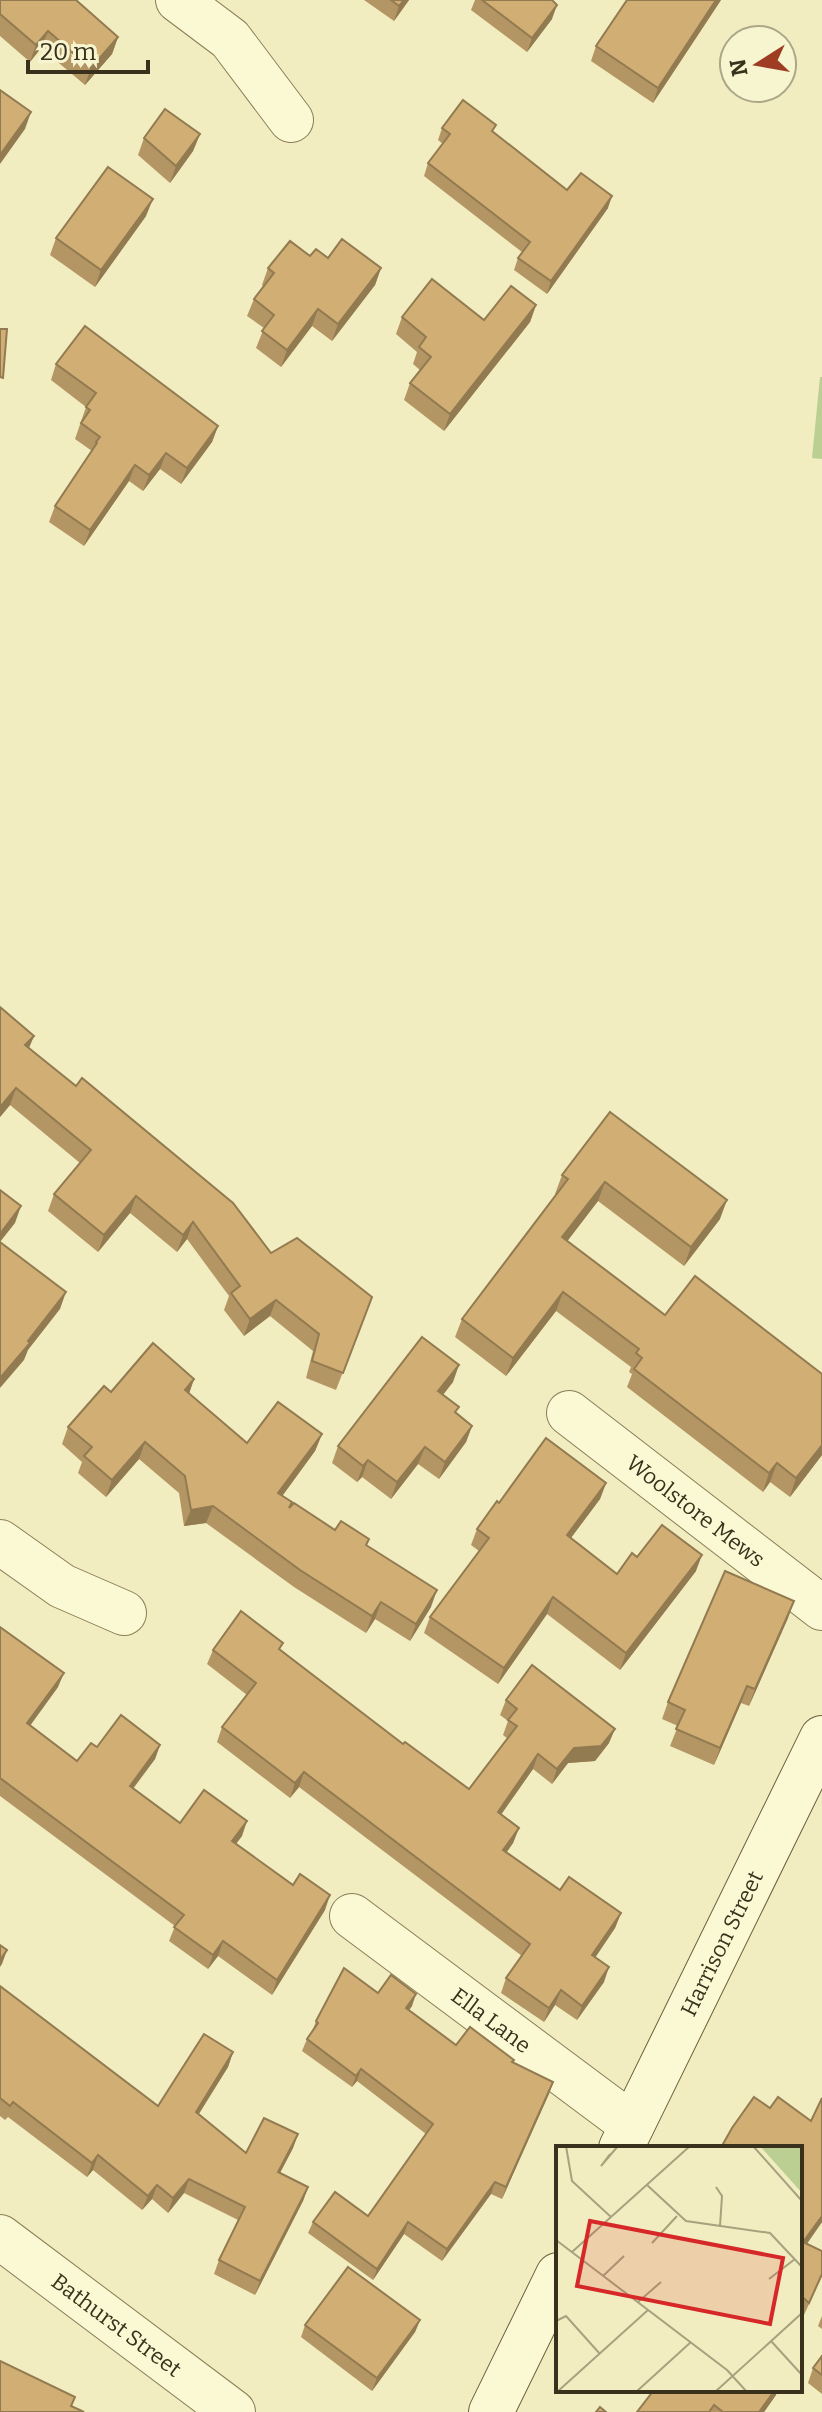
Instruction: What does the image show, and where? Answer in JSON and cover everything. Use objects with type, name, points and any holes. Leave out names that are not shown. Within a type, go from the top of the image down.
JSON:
[{"type":"street","points":[[178,0],[230,39],[291,120]]},
{"type":"street","name":"Woolstore Mews","points":[[569,1413],[822,1608]]},
{"type":"street","points":[[0,1542],[62,1586],[124,1613]]},
{"type":"street","name":"Harrison Street","points":[[626,2136],[822,1738]]},
{"type":"street","name":"Ella Lane","points":[[352,1916],[626,2136]]},
{"type":"street","name":"Bathurst Street","points":[[0,2237],[233,2412]]},
{"type":"street","points":[[491,2412],[556,2279]]},
{"type":"green space","points":[[822,377],[822,459],[812,458]]},
{"type":"building","points":[[0,0],[76,0],[118,37],[91,68],[48,31],[36,45],[0,14]]},
{"type":"building","points":[[482,0],[552,0],[557,5],[532,38]]},
{"type":"building","points":[[627,0],[716,0],[658,88],[596,46]]},
{"type":"building","points":[[0,90],[31,112],[0,155]]},
{"type":"building","points":[[463,100],[496,125],[492,131],[567,190],[581,173],[612,196],[551,281],[518,258],[530,242],[428,163],[450,134],[442,128]]},
{"type":"building","points":[[165,109],[200,134],[176,166],[144,138]]},
{"type":"building","points":[[108,167],[153,199],[101,270],[56,238]]},
{"type":"building","points":[[342,239],[381,268],[338,324],[318,309],[287,350],[262,331],[274,315],[254,299],[274,273],[268,268],[290,241],[310,256],[316,249],[328,258]]},
{"type":"building","points":[[432,279],[484,320],[511,286],[536,305],[450,414],[410,383],[431,357],[419,347],[426,337],[402,317]]},
{"type":"building","points":[[85,326],[218,426],[187,468],[166,453],[149,475],[135,465],[90,530],[55,506],[100,437],[81,423],[90,410],[86,407],[96,393],[56,364]]},
{"type":"building","points":[[0,329],[7,329],[3,378],[0,377]]},
{"type":"building","points":[[0,1007],[34,1036],[25,1045],[76,1086],[82,1078],[233,1203],[271,1253],[297,1238],[372,1297],[343,1373],[312,1361],[319,1334],[276,1300],[250,1319],[231,1293],[240,1286],[193,1222],[183,1235],[136,1196],[104,1235],[54,1194],[91,1150],[16,1088],[0,1107]]},
{"type":"building","points":[[610,1112],[727,1200],[691,1247],[605,1182],[562,1237],[665,1315],[695,1276],[822,1374],[822,1445],[796,1478],[777,1463],[769,1473],[634,1369],[642,1358],[636,1353],[639,1349],[563,1292],[513,1358],[462,1319],[568,1179],[562,1175]]},
{"type":"building","points":[[0,1190],[21,1206],[0,1234]]},
{"type":"building","points":[[0,1242],[66,1292],[28,1341],[30,1343],[0,1378]]},
{"type":"building","points":[[422,1337],[459,1365],[438,1391],[459,1407],[455,1412],[472,1426],[445,1462],[425,1447],[397,1482],[368,1460],[363,1466],[338,1446]]},
{"type":"building","points":[[153,1343],[194,1379],[185,1390],[247,1443],[278,1402],[322,1434],[278,1493],[292,1502],[289,1508],[294,1503],[335,1530],[341,1521],[369,1539],[366,1545],[437,1590],[416,1624],[381,1602],[372,1616],[300,1570],[213,1506],[191,1510],[185,1476],[145,1442],[112,1480],[84,1456],[92,1447],[68,1427],[104,1386],[111,1392]]},
{"type":"building","points":[[546,1438],[606,1483],[567,1535],[617,1574],[632,1553],[637,1557],[662,1525],[702,1555],[626,1653],[553,1597],[504,1668],[430,1617],[489,1538],[477,1529]]},
{"type":"building","points":[[725,1571],[794,1601],[755,1689],[747,1686],[720,1748],[676,1729],[685,1710],[668,1702]]},
{"type":"building","points":[[241,1611],[283,1643],[279,1649],[403,1744],[405,1742],[469,1789],[517,1726],[508,1720],[517,1709],[506,1700],[532,1665],[615,1729],[601,1746],[574,1748],[557,1769],[538,1754],[498,1812],[519,1828],[503,1850],[560,1890],[569,1877],[621,1913],[592,1955],[609,1967],[582,2006],[561,1990],[549,2008],[506,1978],[530,1944],[304,1772],[295,1783],[222,1727],[256,1683],[213,1650]]},
{"type":"building","points":[[0,1627],[64,1673],[27,1723],[77,1761],[91,1743],[97,1747],[121,1715],[160,1745],[130,1786],[180,1823],[204,1790],[247,1821],[232,1841],[293,1885],[300,1874],[330,1895],[277,1980],[223,1941],[213,1955],[174,1927],[184,1915],[0,1778]]},
{"type":"building","points":[[0,1945],[7,1950],[0,1960]]},
{"type":"building","points":[[344,1968],[378,1993],[391,1975],[416,1994],[406,2008],[456,2045],[470,2027],[514,2060],[512,2062],[553,2082],[506,2187],[495,2182],[447,2249],[408,2222],[377,2269],[313,2222],[335,2192],[368,2216],[433,2124],[361,2069],[356,2076],[307,2039]]},
{"type":"building","points":[[0,1986],[158,2106],[204,2034],[233,2052],[196,2112],[246,2153],[264,2118],[298,2134],[278,2172],[308,2187],[260,2281],[219,2260],[245,2207],[189,2179],[173,2198],[157,2185],[148,2196],[98,2155],[92,2163],[13,2102],[10,2106],[0,2098]]},
{"type":"building","points":[[754,2097],[770,2108],[778,2097],[811,2121],[822,2098],[822,2216],[803,2242],[822,2251],[822,2274],[809,2303],[802,2297],[802,2146],[726,2146],[723,2144]]},
{"type":"building","points":[[348,2267],[420,2320],[377,2378],[305,2325]]},
{"type":"building","points":[[822,2356],[822,2375],[813,2368]]},
{"type":"building","points":[[0,2361],[75,2397],[71,2406],[84,2412],[0,2412]]},
{"type":"building","points":[[652,2392],[774,2392],[759,2412],[723,2412],[714,2405],[709,2412],[637,2412]]}]
